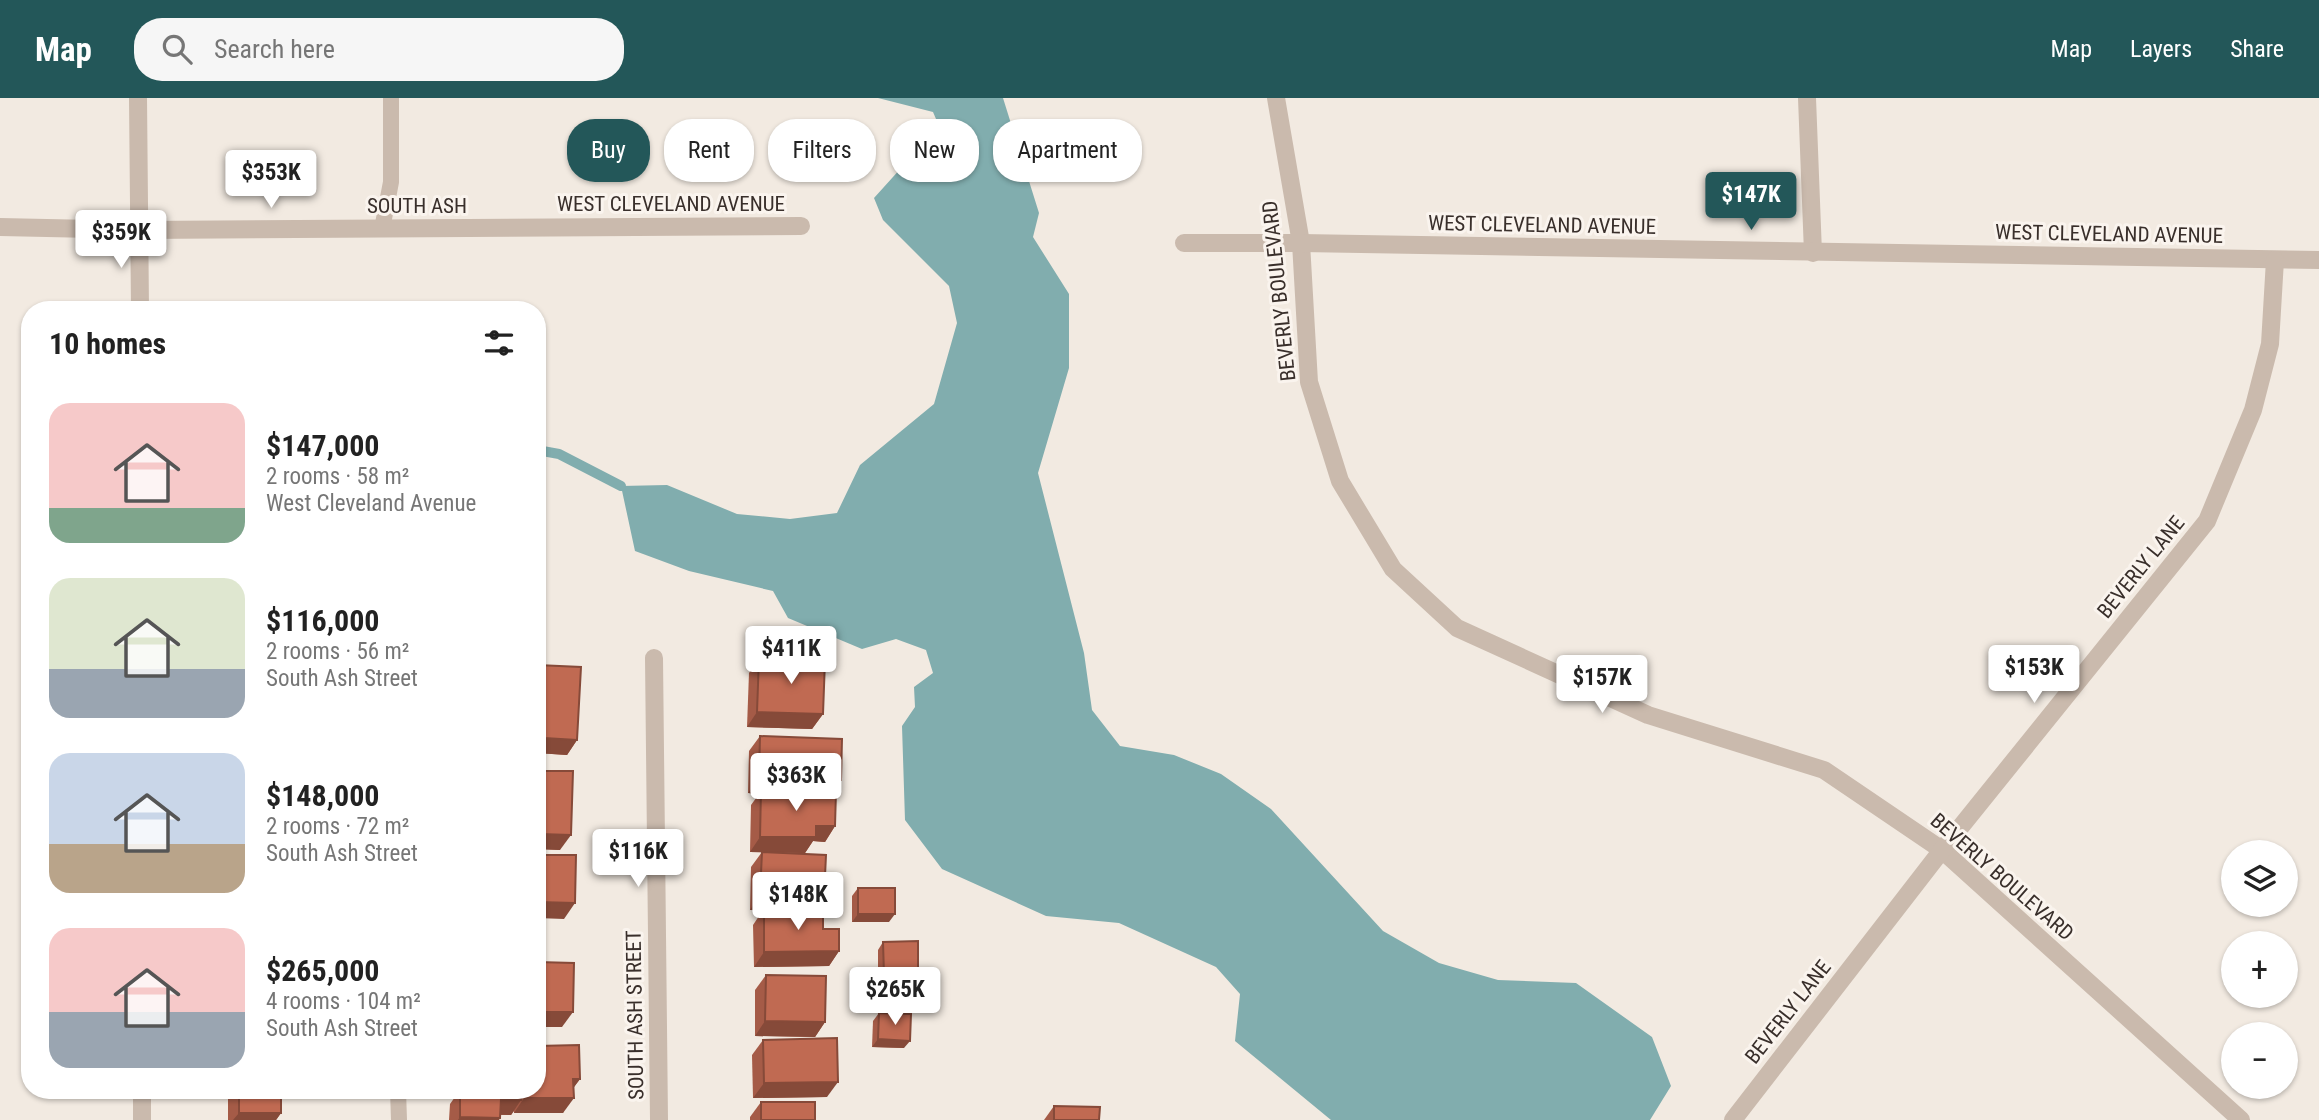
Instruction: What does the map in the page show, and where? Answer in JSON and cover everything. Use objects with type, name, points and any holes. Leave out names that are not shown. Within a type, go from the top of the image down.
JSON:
[{"type":"street","points":[[138,98],[140,301]]},
{"type":"street","name":"BEVERLY BOULEVARD","points":[[1276,98],[1301,243],[1309,382],[1340,481],[1393,569],[1457,628],[1648,715],[1824,770],[1942,850],[2241,1120]]},
{"type":"street","points":[[1807,98],[1813,253]]},
{"type":"street","name":"WEST CLEVELAND AVENUE","points":[[541,228],[801,226]]},
{"type":"street","name":"SOUTH ASH","points":[[0,227],[140,230],[541,228]]},
{"type":"street","name":"WEST CLEVELAND AVENUE","points":[[1184,243],[2319,260]]},
{"type":"street","name":"BEVERLY LANE","points":[[1733,1120],[1942,850],[2207,521],[2253,410],[2270,344],[2276,260]]},
{"type":"street","name":"SOUTH ASH STREET","points":[[654,658],[659,1120]]},
{"type":"street","points":[[142,1099],[142,1120]]},
{"type":"lane","points":[[382,229],[391,182],[391,98]]},
{"type":"lane","points":[[398,1099],[399,1120]]},
{"type":"water","points":[[878,98],[1003,98],[1010,119],[993,119],[993,182],[1029,182],[1039,213],[1033,237],[1069,294],[1069,368],[1038,473],[1084,653],[1092,710],[1120,746],[1174,755],[1221,774],[1271,809],[1383,931],[1439,963],[1498,980],[1576,983],[1652,1037],[1671,1086],[1650,1120],[1331,1120],[1235,1041],[1240,994],[1216,967],[1119,923],[1046,916],[942,869],[905,820],[902,726],[915,707],[914,687],[933,673],[926,650],[896,639],[862,649],[788,618],[773,591],[689,571],[635,551],[621,486],[667,485],[737,514],[790,519],[837,513],[860,465],[934,404],[957,323],[949,286],[883,220],[874,198],[890,180],[979,182],[979,119],[936,119],[933,112]]},
{"type":"building","points":[[759,658],[825,660],[823,714],[757,712]]},
{"type":"building","points":[[546,665],[581,667],[577,740],[546,738]]},
{"type":"building","points":[[760,736],[842,739],[841,780],[759,778]]},
{"type":"building","points":[[546,771],[573,771],[571,835],[546,834]]},
{"type":"building","points":[[761,790],[836,791],[835,826],[816,826],[816,837],[760,837]]},
{"type":"building","points":[[762,852],[826,855],[824,897],[760,895]]},
{"type":"building","points":[[546,855],[576,855],[575,903],[546,902]]},
{"type":"building","points":[[858,888],[895,888],[895,914],[858,914]]},
{"type":"building","points":[[823,909],[823,929],[839,929],[839,951],[764,952],[764,910]]},
{"type":"building","points":[[918,941],[918,975],[884,975],[883,942]]},
{"type":"building","points":[[546,962],[574,963],[573,1012],[546,1012]]},
{"type":"building","points":[[766,975],[826,976],[825,1022],[765,1021]]},
{"type":"building","points":[[879,1013],[911,1014],[910,1041],[878,1039]]},
{"type":"building","points":[[837,1038],[838,1082],[764,1083],[763,1040]]},
{"type":"building","points":[[579,1045],[580,1079],[573,1079],[574,1098],[546,1098],[546,1046]]},
{"type":"building","points":[[239,1099],[281,1099],[281,1113],[239,1113]]},
{"type":"building","points":[[460,1099],[501,1099],[500,1118],[460,1117]]},
{"type":"building","points":[[761,1102],[815,1102],[815,1120],[761,1120]]},
{"type":"building","points":[[1054,1106],[1100,1107],[1099,1120],[1054,1120]]},
{"type":"waterway","points":[[546,452],[559,454],[621,486]]}]
